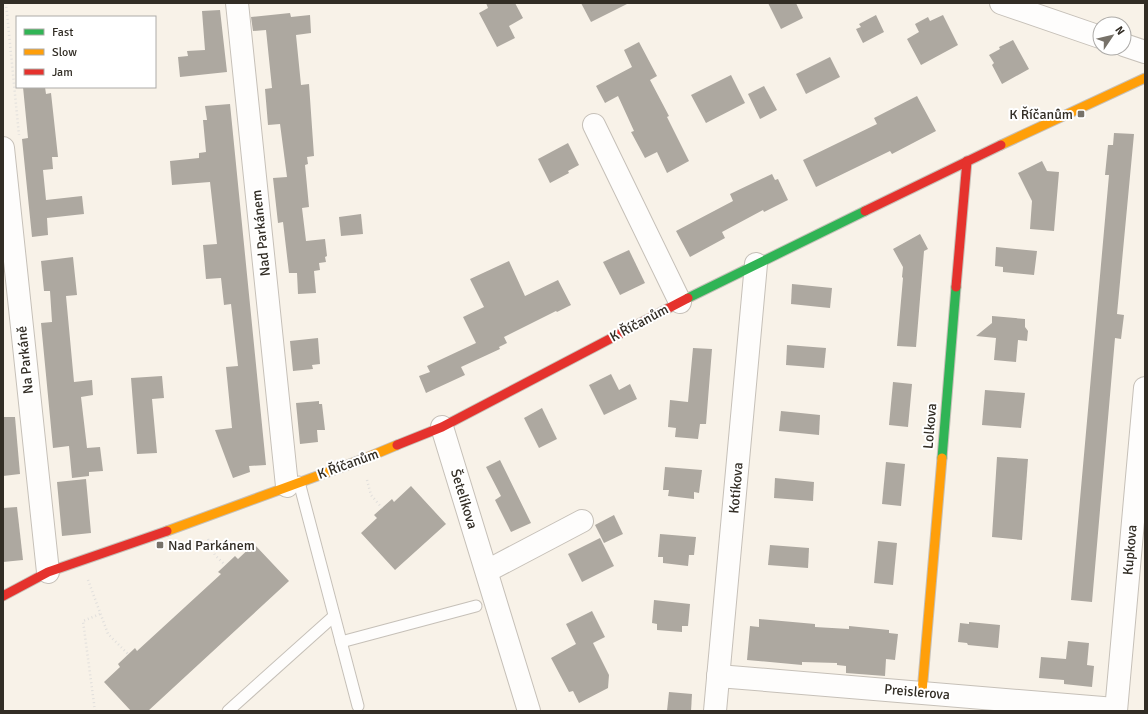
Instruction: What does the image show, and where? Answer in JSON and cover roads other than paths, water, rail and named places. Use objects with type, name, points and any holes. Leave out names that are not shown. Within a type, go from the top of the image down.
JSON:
[{"type":"street","name":"Nad Parkánem","points":[[237,3],[293,484]]},
{"type":"street","points":[[1002,3],[1092,34]]},
{"type":"street","points":[[1132,48],[1145,52]]},
{"type":"street","name":"K Říčanům","points":[[3,596],[48,572],[200,520],[293,484],[361,460],[442,427],[680,302],[756,264],[967,161],[1145,78]]},
{"type":"street","name":"K Říčanům","points":[[594,125],[680,302]]},
{"type":"street","name":"Na Parkáně","points":[[3,148],[48,572]]},
{"type":"street","name":"Lolkova","points":[[922,692],[967,161]]},
{"type":"street","name":"Kotíkova","points":[[715,711],[756,264]]},
{"type":"street","name":"Kupkova","points":[[1116,710],[1145,388]]},
{"type":"street","name":"Šetelíkova","points":[[442,427],[529,711]]},
{"type":"street","points":[[487,571],[582,521]]},
{"type":"street","name":"Preislerova","points":[[718,676],[922,692],[1116,710]]},
{"type":"lane","points":[[293,484],[334,616],[358,706]]},
{"type":"lane","points":[[341,642],[476,606]]},
{"type":"lane","points":[[228,711],[334,616]]},
{"type":"place","name":"K Říčanům","points":[[1081,114]]},
{"type":"place","name":"Nad Parkánem","points":[[160,545]]}]
